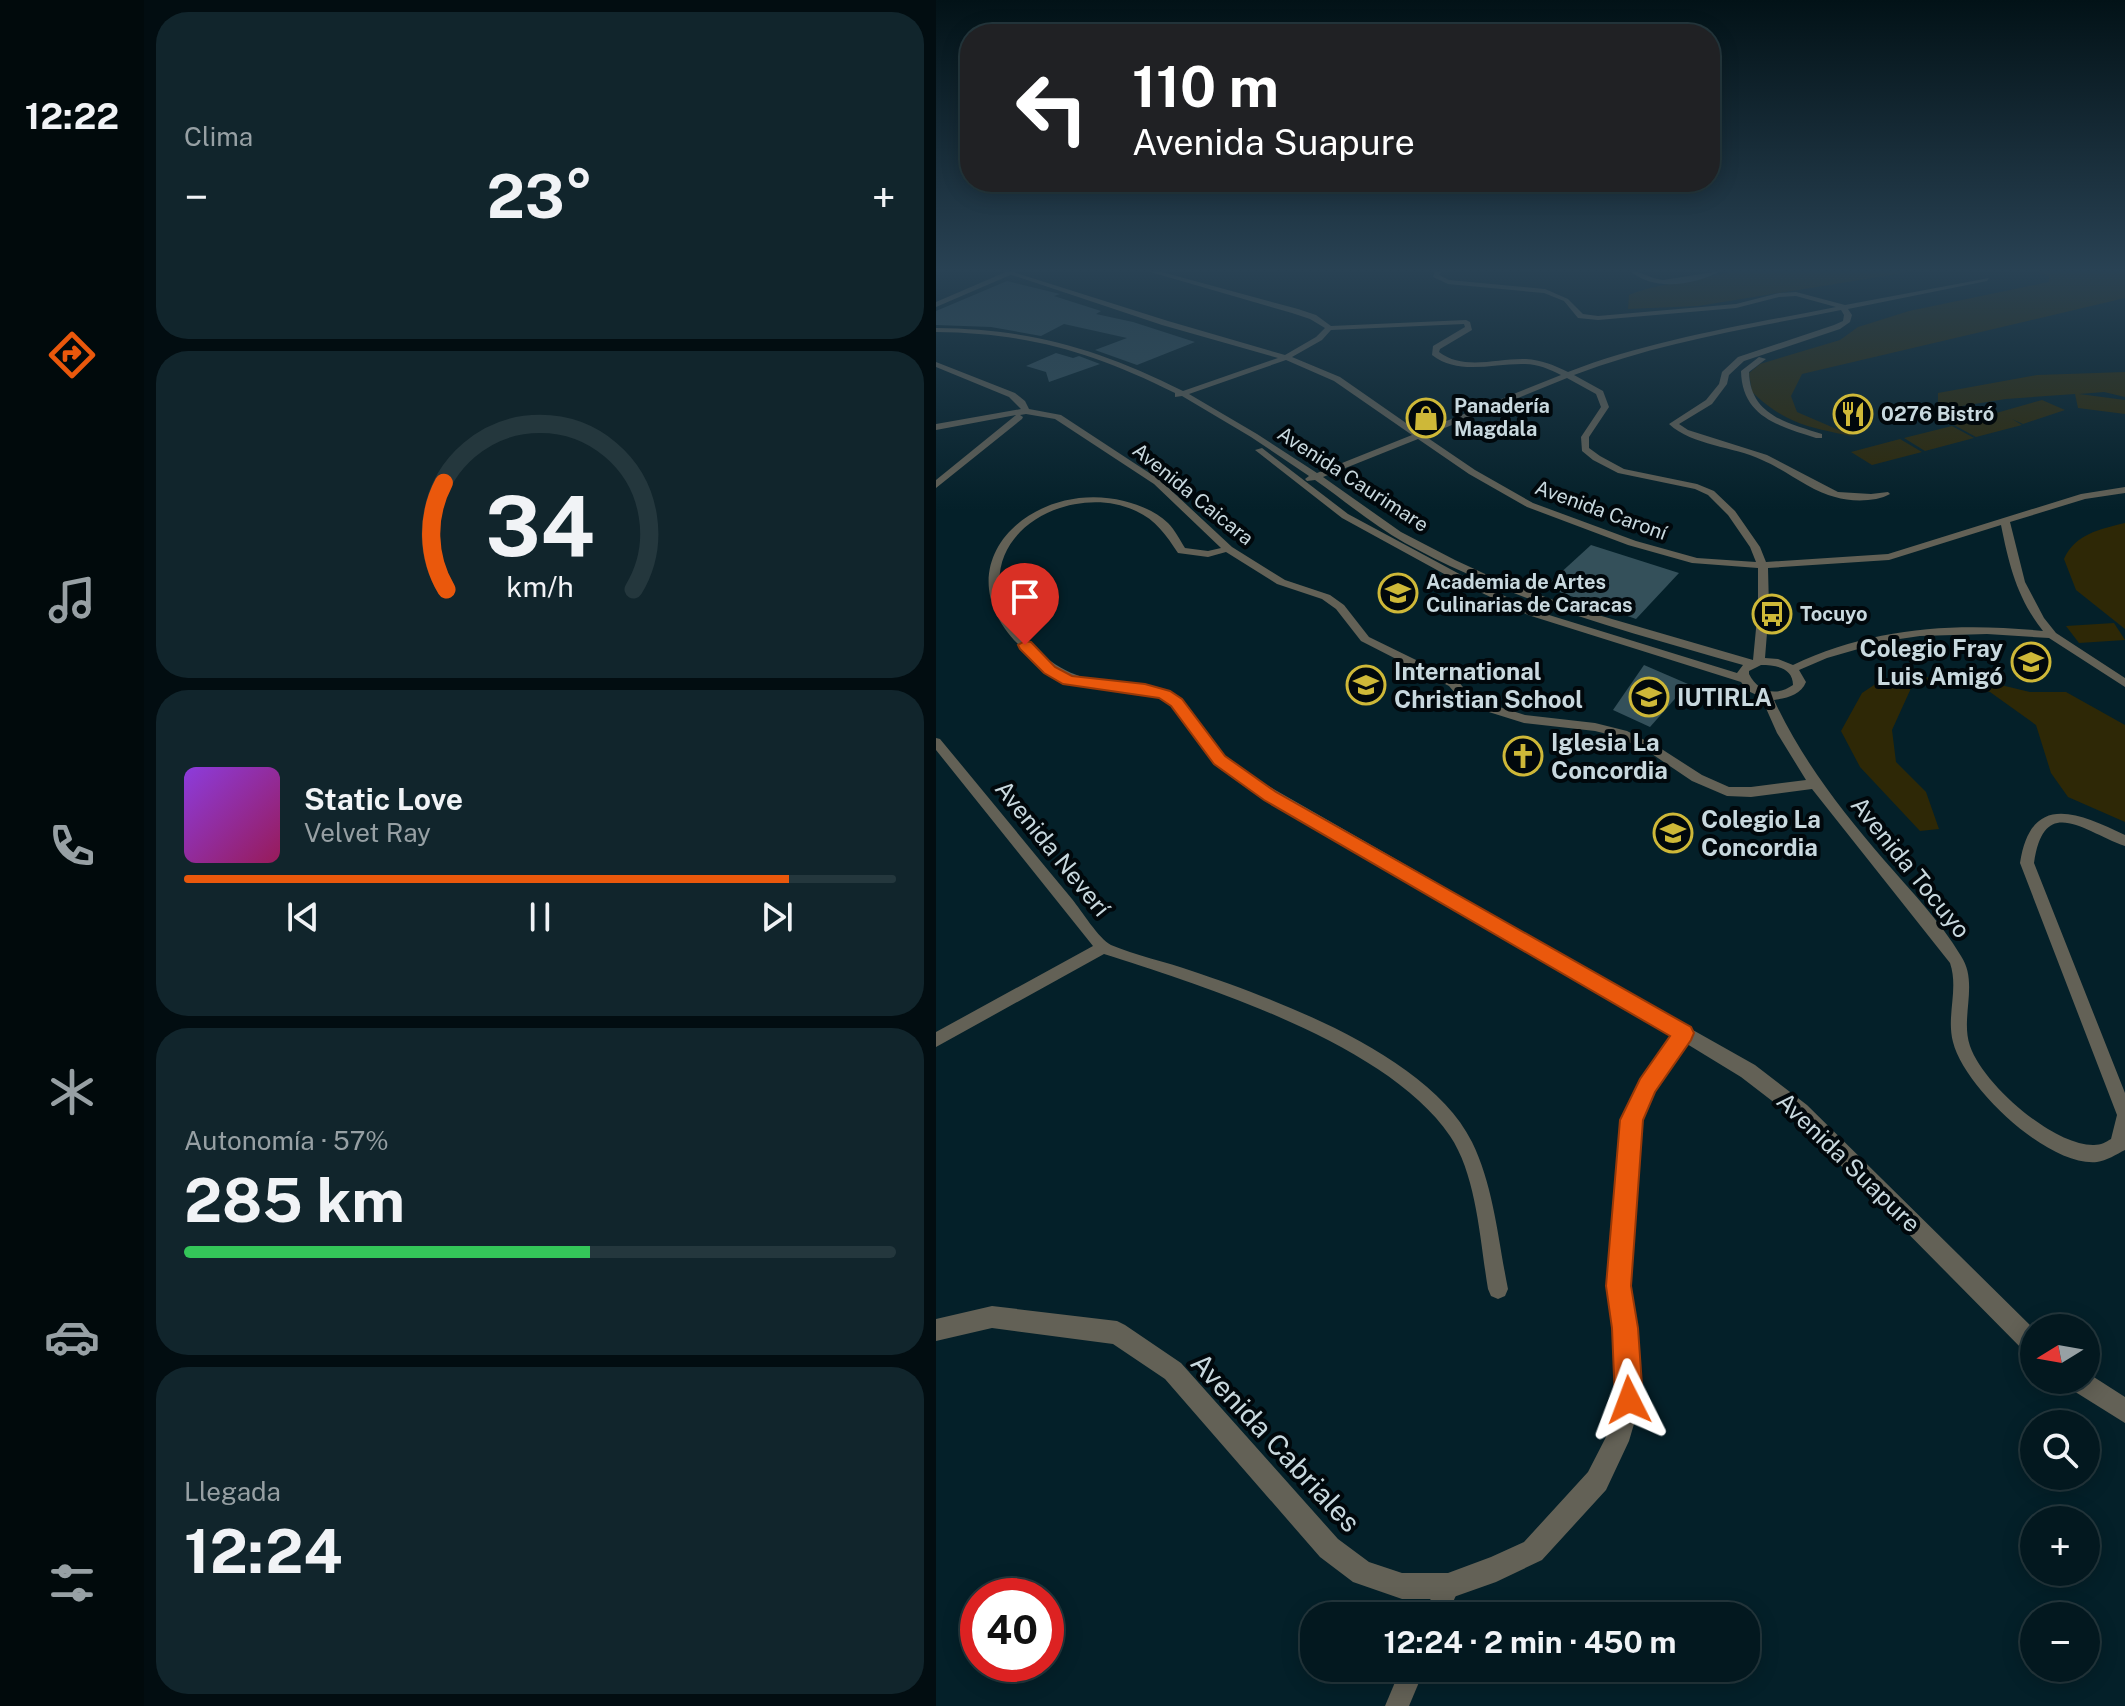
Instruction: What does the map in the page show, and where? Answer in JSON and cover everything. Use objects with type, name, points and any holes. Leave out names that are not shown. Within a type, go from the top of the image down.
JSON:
[{"type":"street","name":"Avenida Caurimare","points":[[1057,351],[1175,396],[1302,481],[1345,516],[1399,548],[1532,613],[1744,679]]},
{"type":"street","name":"Avenida Caurimare","points":[[1077,351],[1114,363],[1246,431],[1317,477],[1359,510],[1412,542],[1529,597],[1755,663]]},
{"type":"street","name":"Avenida Caroní","points":[[1264,351],[1337,379],[1419,437],[1515,497],[1566,520],[1696,561],[1762,565],[1889,557],[2006,523],[2084,496],[2125,490]]},
{"type":"street","points":[[1175,396],[1300,351]]},
{"type":"street","points":[[1437,351],[1438,358],[1458,364],[1538,363],[1566,375],[1600,393],[1604,400],[1605,407],[1585,437],[1585,449],[1609,467],[1625,474],[1692,485],[1721,499],[1762,565],[1755,663]]},
{"type":"street","points":[[1302,481],[1419,437],[1566,375],[1642,351]]},
{"type":"street","points":[[1766,351],[1741,359],[1725,374],[1723,384],[1709,402],[1673,424],[1685,432],[1764,457],[1836,495],[1871,497],[1885,494]]},
{"type":"street","points":[[1786,351],[1755,361],[1745,371],[1744,388],[1766,416],[1819,436]]},
{"type":"street","points":[[936,364],[1012,395],[1026,411]]},
{"type":"street","points":[[936,427],[1026,411]]},
{"type":"street","points":[[936,485],[1026,411]]},
{"type":"street","name":"Avenida Caicara","points":[[1026,411],[1058,417],[1084,432],[1157,482],[1228,549],[1281,582],[1326,597],[1340,607],[1365,639],[1453,683],[1464,696],[1480,705],[1524,719],[1623,734],[1697,778],[1727,791],[1751,792],[1812,784]]},
{"type":"street","name":"Avenida Suapure","points":[[1228,549],[1192,554],[1182,551],[1174,531],[1152,513],[1116,501],[1074,500],[1034,516],[1003,543],[994,566],[995,601],[1006,626],[1049,670],[1068,680],[1164,694],[1176,703],[1220,760],[1270,796],[1748,1071],[1800,1111],[2020,1331]]},
{"type":"street","points":[[2006,523],[2015,576],[2024,598],[2052,635],[2125,683]]},
{"type":"street","points":[[1793,669],[1820,654],[1854,643],[1894,637],[1937,633],[2026,632],[2052,635]]},
{"type":"street","points":[[1776,662],[1793,669],[1800,682],[1798,687],[1785,695],[1766,695],[1755,691],[1744,679],[1744,669],[1755,663],[1776,662]]},
{"type":"street","name":"Avenida Tocuyo","points":[[1766,695],[1782,735],[1812,784],[1959,964],[1961,1043],[1981,1080],[1999,1101],[2059,1145],[2097,1154],[2119,1144],[2125,1116],[2027,863],[2028,841],[2036,827],[2058,817],[2086,821],[2125,841]]},
{"type":"street","name":"Avenida Neverí","points":[[936,742],[1103,948],[936,1040]]},
{"type":"street","points":[[1103,948],[1233,991],[1338,1038],[1407,1079],[1456,1130],[1473,1163],[1498,1289]]},
{"type":"street","name":"Avenida Cabriales","points":[[936,1330],[992,1317],[1117,1333],[1173,1371],[1329,1548],[1362,1573],[1402,1586],[1448,1586],[1496,1569],[1533,1551],[1597,1481],[1617,1441],[1629,1400],[1619,1286],[1631,1120],[1648,1086],[1684,1033]]},
{"type":"street","points":[[2099,1394],[2125,1411]]},
{"type":"street","points":[[1441,1602],[1448,1586]]},
{"type":"street","points":[[1397,1706],[1407,1682]]},
{"type":"shaded area","points":[[1805,351],[1901,351],[1802,374],[1791,396],[1797,412],[1855,437],[1811,427],[1776,412],[1752,392],[1749,373],[1760,364]]},
{"type":"shaded area","points":[[2125,372],[2125,397],[2104,392],[2079,394],[2125,400],[2125,414],[2078,408],[2075,394],[2006,399],[1949,408],[1938,402],[1938,393],[2037,375]]},
{"type":"shaded area","points":[[2042,400],[2065,410],[2023,424],[2012,419],[2022,425],[1976,437],[1954,425]]},
{"type":"shaded area","points":[[1952,426],[1974,438],[1925,451],[1904,438]]},
{"type":"shaded area","points":[[1900,439],[1922,452],[1872,465],[1851,452]]},
{"type":"shaded area","points":[[2125,523],[2125,629],[2076,590],[2064,559],[2082,538]]},
{"type":"shaded area","points":[[2114,623],[2125,640],[2079,643],[2066,626]]},
{"type":"shaded area","points":[[1963,676],[2030,692],[2066,692],[2125,725],[2125,822],[2068,797],[2051,773],[2036,725],[1990,692],[1958,683],[1912,686],[1892,730],[1896,762],[1926,792],[1939,829],[1920,831],[1860,767],[1841,731],[1862,693],[1883,679]]},
{"type":"building","points":[[1097,351],[1173,351],[1137,365]]},
{"type":"building","points":[[1056,353],[1073,358],[1079,356],[1100,364],[1049,382],[1046,372],[1026,366]]},
{"type":"building","points":[[1591,545],[1679,573],[1636,619],[1545,587]]},
{"type":"building","name":"IUTIRLA","points":[[1644,665],[1688,684],[1650,727],[1613,710]]},
{"type":"place","name":"0276 Bistró","points":[[1853,414]]},
{"type":"place","name":"Panadería Magdala","points":[[1426,418]]},
{"type":"place","name":"Academia de Artes Culinarias de Caracas","points":[[1398,593]]},
{"type":"place","name":"Tocuyo","points":[[1772,614]]},
{"type":"place","name":"Colegio Fray Luis Amigó","points":[[2031,662]]},
{"type":"place","name":"International Christian School","points":[[1366,685]]},
{"type":"place","name":"IUTIRLA","points":[[1649,697]]},
{"type":"place","name":"Iglesia La Concordia","points":[[1523,756]]},
{"type":"place","name":"Colegio La Concordia","points":[[1673,833]]},
{"type":"route","points":[[1025,645],[1049,670],[1068,680],[1164,694],[1176,703],[1220,760],[1270,796],[1684,1033],[1648,1086],[1631,1120],[1619,1286],[1629,1400]]}]
